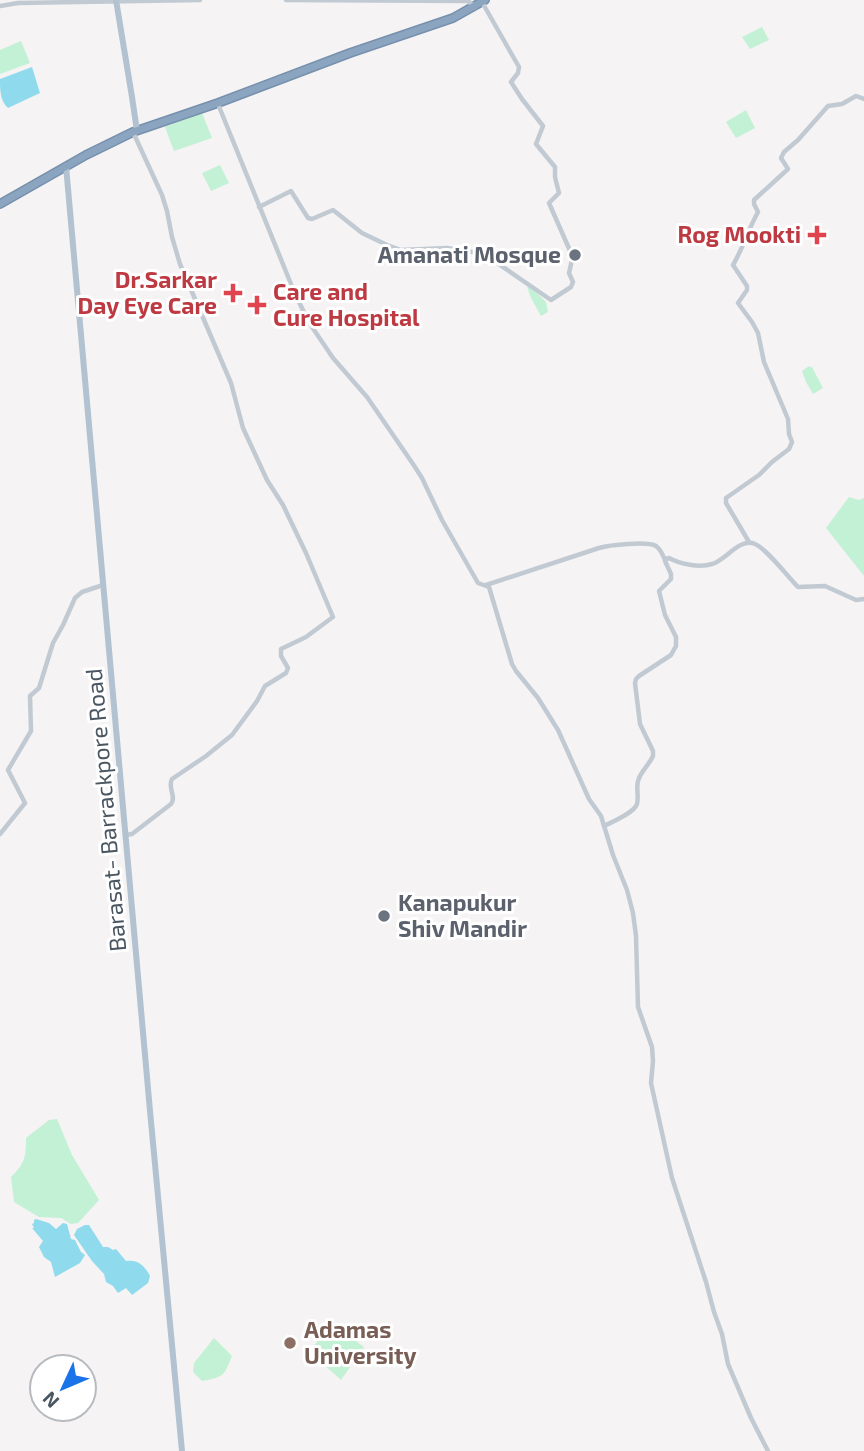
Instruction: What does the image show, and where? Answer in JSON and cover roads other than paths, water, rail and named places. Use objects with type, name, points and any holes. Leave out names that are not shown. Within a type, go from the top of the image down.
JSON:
[{"type":"highway","points":[[0,204],[135,131],[218,103],[342,55],[453,18],[478,5]]},
{"type":"main road","points":[[116,0],[135,131]]},
{"type":"main road","name":"Barasat- Barrackpore Road","points":[[66,166],[182,1451]]},
{"type":"street","points":[[0,6],[18,3],[200,0]]},
{"type":"street","points":[[259,207],[290,191],[308,218],[312,219],[333,210],[362,233],[401,250],[447,248],[480,253],[551,300],[571,287],[573,282],[569,273],[572,257],[549,203],[559,193],[555,166],[537,144],[542,126],[511,82],[519,67],[478,5],[468,1],[286,0]]},
{"type":"street","points":[[864,99],[856,96],[842,104],[828,106],[801,138],[784,152],[781,158],[788,169],[754,200],[758,212],[733,265],[747,286],[738,303],[758,332],[764,362],[788,419],[792,443],[789,449],[759,475],[726,498],[726,503],[749,542],[760,547],[798,587],[825,586],[856,600],[864,599]]},
{"type":"street","points":[[218,103],[308,321],[333,358],[368,397],[413,464],[478,583],[486,585],[613,545],[652,544],[658,547],[665,560],[671,579],[659,591],[665,615],[676,637],[676,646],[671,655],[636,678],[635,682],[640,724],[653,756],[641,773],[636,807],[604,826]]},
{"type":"street","points":[[126,835],[132,834],[171,804],[174,797],[170,784],[172,779],[232,734],[265,686],[286,673],[288,668],[281,656],[281,649],[306,637],[333,617],[306,553],[243,428],[231,383],[180,264],[162,195],[135,131]]},
{"type":"street","points":[[665,560],[669,558],[693,565],[712,564],[749,542]]},
{"type":"street","points":[[0,834],[25,803],[8,772],[31,731],[30,696],[40,688],[53,643],[75,598],[82,592],[104,585]]},
{"type":"street","points":[[486,585],[490,590],[514,668],[550,715],[589,799],[599,813],[626,887],[634,919],[638,1007],[652,1047],[652,1083],[672,1178],[720,1328],[728,1364],[768,1451]]},
{"type":"water","points":[[32,67],[40,93],[8,108],[2,99],[0,79]]},
{"type":"water","points":[[36,1219],[49,1223],[56,1229],[63,1223],[67,1224],[71,1239],[75,1240],[85,1255],[80,1263],[55,1277],[51,1262],[44,1257],[39,1247],[43,1241],[32,1228]]},
{"type":"water","points":[[89,1225],[103,1247],[116,1249],[126,1261],[138,1262],[143,1266],[150,1276],[148,1283],[132,1295],[126,1288],[118,1293],[106,1282],[104,1274],[74,1235],[77,1229]]},
{"type":"place","name":"Rog Mookti","points":[[817,235]]},
{"type":"place","name":"Amanati Mosque","points":[[575,255]]},
{"type":"place","name":"Dr.Sarkar Day Eye Care","points":[[233,293]]},
{"type":"place","name":"Care and Cure Hospital","points":[[257,305]]},
{"type":"place","name":"Kanapukur Shiv Mandir","points":[[384,916]]},
{"type":"place","name":"Adamas University","points":[[290,1343]]}]
